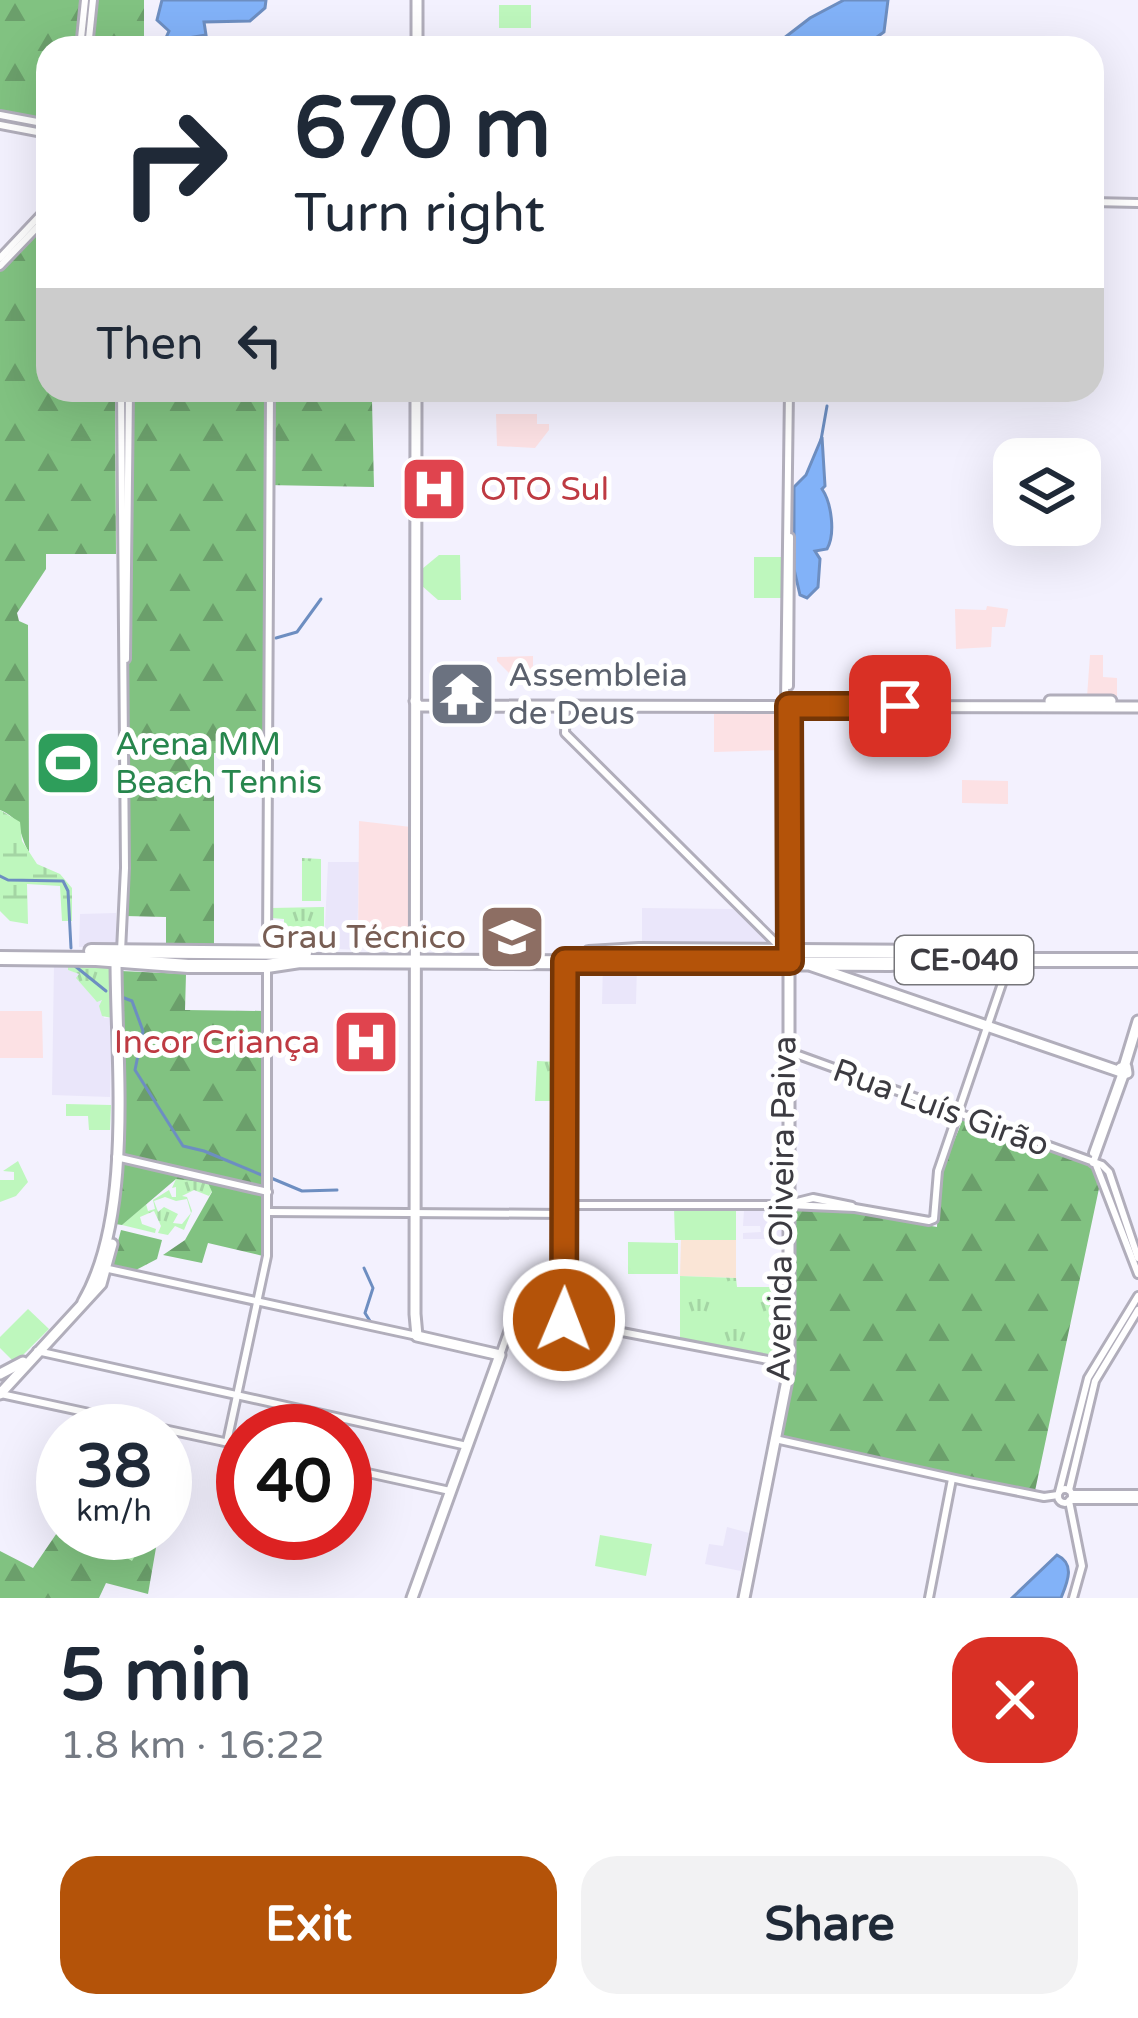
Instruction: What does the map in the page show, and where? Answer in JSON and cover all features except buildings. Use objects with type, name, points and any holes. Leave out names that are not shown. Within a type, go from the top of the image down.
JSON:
[{"type":"highway","name":"CE-040","points":[[0,954],[118,956]]},
{"type":"highway","name":"CE-040","points":[[0,954],[267,960],[1138,957]]},
{"type":"highway","name":"CE-040","points":[[416,957],[565,961],[788,956],[856,974],[895,958],[1138,957]]},
{"type":"main road","points":[[420,0],[420,36]]},
{"type":"main road","points":[[412,1598],[500,1355],[417,1336],[417,402]]},
{"type":"main road","points":[[418,703],[1138,705]]},
{"type":"main road","points":[[787,704],[788,956]]},
{"type":"main road","points":[[1,1394],[83,1302],[104,1267],[116,1157],[118,956]]},
{"type":"main road","name":"Avenida Oliveira Paiva","points":[[788,956],[788,1201]]},
{"type":"main road","name":"Avenida Oliveira Paiva","points":[[741,1598],[787,1363],[788,956]]},
{"type":"main road","points":[[856,974],[1127,1072]]},
{"type":"main road","points":[[1127,1072],[1138,1021]]},
{"type":"main road","points":[[1127,1072],[1138,1036]]},
{"type":"main road","points":[[788,1201],[811,1200]]},
{"type":"main road","points":[[0,1374],[28,1360]]},
{"type":"street","points":[[85,36],[89,0]]},
{"type":"street","points":[[0,115],[36,126]]},
{"type":"street","points":[[0,125],[36,128]]},
{"type":"street","points":[[1104,202],[1138,203]]},
{"type":"street","points":[[0,262],[36,221]]},
{"type":"street","points":[[0,262],[36,228]]},
{"type":"street","points":[[118,956],[125,402]]},
{"type":"street","points":[[235,1404],[267,1256],[270,402]]},
{"type":"street","points":[[787,704],[790,402]]},
{"type":"street","points":[[566,704],[565,733],[788,956]]},
{"type":"street","points":[[811,1200],[929,1221],[935,1216],[938,1171],[1010,959]]},
{"type":"street","points":[[564,1316],[565,961]]},
{"type":"street","name":"Rua Luís Girão","points":[[790,1052],[1092,1162]]},
{"type":"street","points":[[1127,1072],[1092,1162],[1101,1171],[1138,1258]]},
{"type":"street","points":[[116,1157],[268,1192]]},
{"type":"street","points":[[268,1212],[416,1214],[788,1201]]},
{"type":"street","points":[[1127,1236],[1138,1274]]},
{"type":"street","points":[[104,1267],[417,1336]]},
{"type":"street","points":[[1138,1296],[1085,1386],[1058,1494],[1061,1502],[1070,1496],[1138,1497]]},
{"type":"street","points":[[1104,1354],[1138,1310]]},
{"type":"street","points":[[500,1355],[514,1315],[564,1316],[787,1363]]},
{"type":"street","points":[[36,1351],[467,1446]]},
{"type":"street","points":[[1073,1598],[1082,1570],[1070,1496],[1099,1364]]},
{"type":"street","points":[[1,1394],[216,1440]]},
{"type":"street","points":[[774,1439],[1044,1497],[1058,1494]]},
{"type":"street","points":[[372,1474],[450,1491]]},
{"type":"street","points":[[929,1598],[952,1479]]},
{"type":"shaded area","points":[[496,414],[537,414],[537,424],[549,424],[549,430],[535,448],[497,446]]},
{"type":"shaded area","points":[[987,606],[1008,609],[1005,627],[992,627],[991,647],[956,649],[955,609],[986,610]]},
{"type":"shaded area","points":[[1090,655],[1103,655],[1103,677],[1117,678],[1117,699],[1087,697]]},
{"type":"shaded area","points":[[533,656],[533,674],[509,673],[497,661],[497,657]]},
{"type":"shaded area","points":[[714,708],[721,712],[781,709],[782,750],[714,752]]},
{"type":"shaded area","points":[[962,780],[1008,781],[1008,804],[962,803]]},
{"type":"shaded area","points":[[359,821],[411,827],[408,948],[358,946]]},
{"type":"shaded area","points":[[328,862],[359,862],[357,950],[324,948]]},
{"type":"shaded area","points":[[642,908],[733,909],[766,939],[767,947],[642,945]]},
{"type":"shaded area","points":[[116,913],[117,947],[79,947],[80,914]]},
{"type":"shaded area","points":[[68,963],[68,970],[80,974],[77,978],[95,1000],[102,1000],[104,1018],[112,1018],[110,1097],[52,1095],[54,964]]},
{"type":"shaded area","points":[[603,963],[637,964],[636,1004],[602,1004]]},
{"type":"shaded area","points":[[0,1011],[42,1011],[43,1058],[0,1058]]},
{"type":"shaded area","points":[[744,1210],[782,1211],[782,1239],[743,1239],[743,1233],[761,1232],[760,1226],[743,1226]]},
{"type":"shaded area","points":[[681,1240],[736,1240],[736,1278],[680,1276]]},
{"type":"shaded area","points":[[727,1527],[749,1533],[741,1571],[705,1564],[709,1544],[723,1546]]},
{"type":"green space","points":[[0,0],[144,0],[144,36],[36,36],[36,118],[0,112]]},
{"type":"green space","points":[[499,5],[531,5],[531,28],[499,28]]},
{"type":"green space","points":[[36,232],[36,402],[115,402],[116,554],[46,554],[46,569],[17,613],[19,621],[28,625],[29,852],[16,822],[0,810],[0,270]]},
{"type":"green space","points":[[130,402],[372,402],[374,487],[266,485],[265,752],[214,753],[214,946],[166,947],[166,917],[125,916],[129,889],[126,669],[131,658]]},
{"type":"green space","points":[[439,555],[460,555],[461,600],[438,600],[421,585],[422,569]]},
{"type":"green space","points":[[754,557],[782,557],[782,598],[754,598]]},
{"type":"green space","points":[[0,810],[20,822],[22,841],[37,864],[60,874],[72,888],[72,921],[62,921],[60,886],[27,884],[28,924],[10,921],[0,911]]},
{"type":"green space","points":[[302,858],[321,859],[321,901],[302,901]]},
{"type":"green space","points":[[324,907],[324,948],[284,949],[284,919],[271,918],[271,908]]},
{"type":"green space","points":[[68,963],[109,965],[112,1018],[102,1016],[102,1000],[97,1002],[76,978],[79,974],[68,970]]},
{"type":"green space","points":[[121,971],[186,974],[185,1010],[264,1011],[263,1256],[208,1243],[202,1263],[163,1255],[185,1240],[212,1192],[208,1183],[176,1179],[122,1225],[115,1224]]},
{"type":"green space","points":[[537,1061],[559,1062],[559,1101],[535,1101]]},
{"type":"green space","points":[[66,1104],[111,1105],[110,1130],[89,1130],[88,1116],[66,1116]]},
{"type":"green space","points":[[963,1119],[1089,1165],[1101,1179],[1035,1491],[780,1437],[789,1389],[793,1209],[836,1209],[937,1227],[939,1178]]},
{"type":"green space","points":[[18,1161],[28,1182],[16,1196],[0,1202],[0,1180],[14,1180],[14,1172],[3,1171]]},
{"type":"green space","points":[[176,1179],[208,1183],[212,1191],[209,1196],[194,1190],[182,1196],[187,1197],[192,1211],[184,1230],[175,1226],[168,1235],[158,1233],[161,1226],[154,1211],[140,1217],[155,1233],[122,1225],[146,1204],[148,1211],[155,1209],[153,1200],[169,1190],[176,1197],[176,1187],[172,1188]],"holes":[[[165,1197],[187,1199],[191,1213],[182,1224],[173,1223],[178,1214],[164,1207],[158,1212],[154,1201]]]},
{"type":"green space","points":[[736,1207],[736,1240],[675,1240],[674,1208]]},
{"type":"green space","points":[[121,1230],[162,1240],[157,1259],[134,1271],[111,1268]]},
{"type":"green space","points":[[628,1242],[678,1243],[678,1274],[628,1274]]},
{"type":"green space","points":[[680,1276],[736,1278],[737,1287],[781,1287],[781,1359],[680,1339]]},
{"type":"green space","points":[[28,1309],[49,1329],[15,1363],[0,1348],[0,1337]]},
{"type":"green space","points":[[600,1535],[652,1544],[646,1576],[595,1566]]},
{"type":"green space","points":[[0,1551],[33,1568],[38,1560],[154,1560],[148,1594],[106,1583],[99,1598],[0,1598]]},
{"type":"water","points":[[162,0],[266,0],[265,8],[250,21],[204,22],[206,35],[167,36],[169,31],[157,20]]},
{"type":"water","points":[[844,0],[888,0],[884,32],[878,36],[787,36]]},
{"type":"water","points":[[822,437],[822,489],[832,526],[827,549],[815,551],[820,559],[818,587],[807,598],[800,595],[794,569],[794,487],[806,475]]},
{"type":"water","points":[[1057,1555],[1068,1569],[1061,1598],[1012,1598]]},
{"type":"waterway","points":[[821,440],[827,406]]},
{"type":"waterway","points":[[276,638],[297,632],[321,599]]},
{"type":"waterway","points":[[0,876],[63,881],[68,891],[71,948]]},
{"type":"waterway","points":[[75,966],[106,991]]},
{"type":"waterway","points":[[119,996],[132,1001],[143,1031],[135,1070],[183,1146],[264,1176]]},
{"type":"waterway","points":[[271,1178],[302,1191],[337,1190]]},
{"type":"waterway","points":[[364,1268],[373,1288],[365,1313],[370,1321]]},
{"type":"place","name":"OTO Sul","points":[[434,489]]},
{"type":"place","name":"Assembleia de Deus","points":[[462,694]]},
{"type":"place","name":"Arena MM Beach Tennis","points":[[68,763]]},
{"type":"place","name":"Grau Técnico","points":[[512,937]]},
{"type":"place","name":"Incor Criança","points":[[366,1042]]},
{"type":"route","points":[[564,1320],[565,961],[790,961],[789,706],[900,706]]}]
